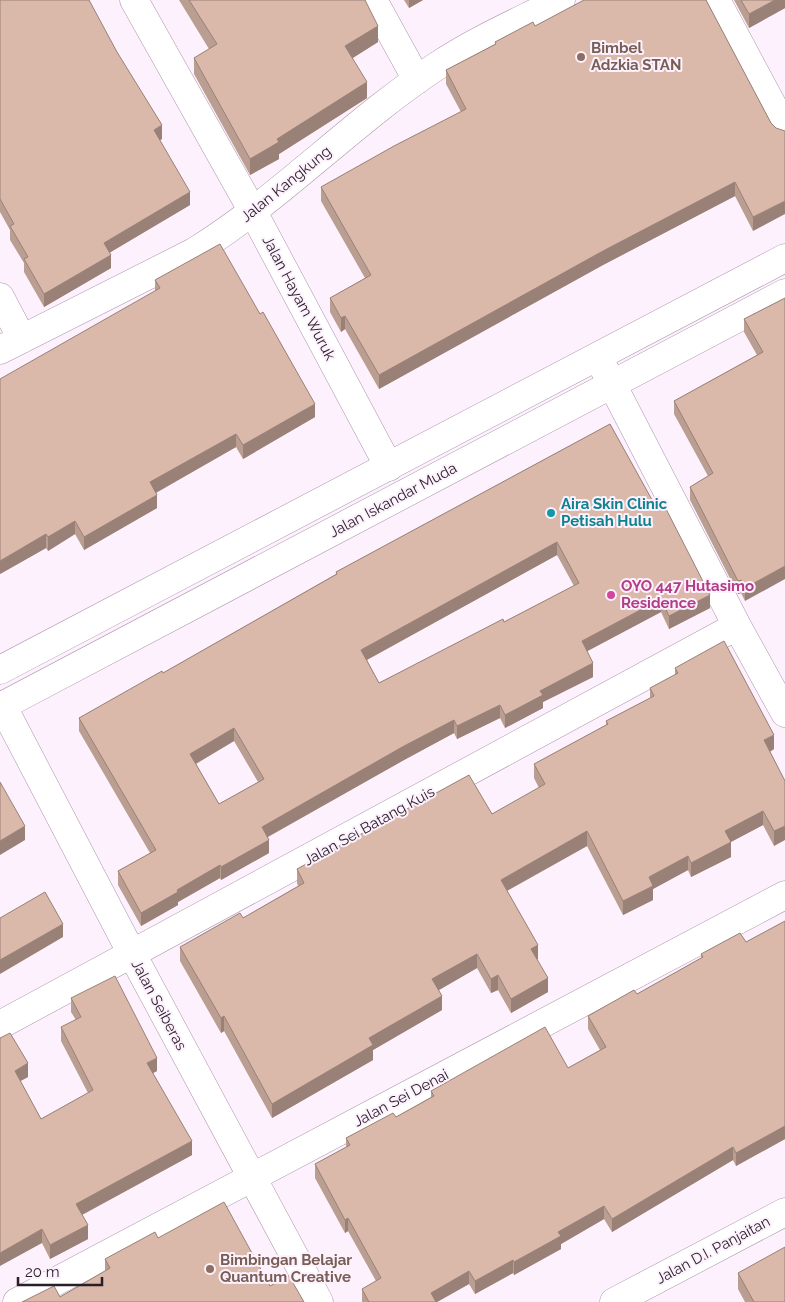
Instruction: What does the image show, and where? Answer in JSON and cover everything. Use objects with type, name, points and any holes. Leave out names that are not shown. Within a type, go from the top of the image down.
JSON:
[{"type":"street","name":"Jalan Hayam Wuruk","points":[[134,0],[252,210],[389,466]]},
{"type":"street","points":[[373,0],[417,80]]},
{"type":"street","name":"Jalan Kangkung","points":[[11,345],[194,252],[225,233],[388,102],[438,65],[480,41],[561,0]]},
{"type":"street","points":[[716,0],[785,129]]},
{"type":"street","name":"Jalan Iskandar Muda","points":[[0,670],[785,258]]},
{"type":"street","name":"Jalan Iskandar Muda","points":[[1,706],[785,293]]},
{"type":"street","points":[[0,297],[11,345]]},
{"type":"street","points":[[598,356],[737,626],[785,713]]},
{"type":"street","name":"Jalan Sei Batang Kuis","points":[[0,1025],[737,626]]},
{"type":"street","name":"Jalan Seiberas","points":[[1,706],[319,1302]]},
{"type":"street","name":"Jalan Sei Denai","points":[[17,1302],[785,895]]},
{"type":"street","name":"Jalan D.I. Panjaitan","points":[[614,1302],[785,1212]]},
{"type":"building","points":[[0,0],[89,0],[117,52],[162,125],[154,130],[190,192],[104,243],[111,255],[44,294],[24,259],[28,257],[10,226],[14,224],[0,199]]},
{"type":"building","points":[[189,0],[365,0],[378,26],[345,46],[367,82],[277,139],[279,142],[250,159],[194,58],[217,44]]},
{"type":"building","points":[[584,0],[706,0],[771,123],[776,128],[785,131],[785,201],[753,217],[735,182],[603,251],[379,375],[345,316],[341,318],[330,298],[371,275],[321,187],[394,146],[466,109],[446,70],[533,22],[535,26]]},
{"type":"building","points":[[741,0],[775,0],[749,14]]},
{"type":"building","points":[[220,244],[260,314],[263,312],[315,404],[243,445],[236,434],[150,482],[157,495],[84,537],[75,521],[48,537],[46,534],[0,561],[0,379],[160,288],[155,280]]},
{"type":"building","points":[[785,298],[785,566],[745,588],[741,580],[738,581],[690,487],[713,473],[674,401],[763,352],[744,319]]},
{"type":"building","points":[[610,424],[656,507],[663,503],[710,595],[669,616],[661,599],[582,641],[593,663],[540,691],[543,695],[505,715],[500,705],[457,726],[454,720],[404,746],[262,827],[269,840],[221,867],[220,865],[141,913],[118,871],[156,850],[79,718],[162,671],[163,673],[337,574],[336,572]],"holes":[[[557,542],[579,583],[504,622],[503,619],[379,683],[361,650]],[[234,728],[264,779],[219,804],[190,754]]]},
{"type":"building","points":[[724,641],[774,735],[764,740],[785,781],[785,826],[774,831],[763,811],[725,831],[731,842],[691,863],[688,856],[649,877],[653,886],[623,901],[587,831],[501,880],[538,945],[531,949],[548,978],[511,999],[498,975],[491,979],[477,954],[432,979],[442,996],[369,1038],[373,1045],[272,1104],[224,1016],[221,1018],[180,947],[240,913],[243,918],[304,883],[297,869],[469,775],[492,814],[545,784],[534,764],[608,724],[606,721],[654,696],[650,688],[678,673],[675,668]]},
{"type":"building","points":[[0,782],[25,826],[0,841]]},
{"type":"building","points":[[45,892],[63,924],[0,960],[0,918]]},
{"type":"building","points":[[785,921],[785,1126],[736,1153],[733,1147],[612,1219],[604,1206],[558,1232],[561,1236],[475,1281],[469,1271],[431,1293],[436,1302],[369,1302],[362,1289],[381,1278],[348,1218],[345,1220],[315,1164],[350,1145],[346,1138],[393,1113],[396,1117],[434,1096],[431,1091],[545,1027],[568,1068],[606,1047],[588,1016],[634,990],[637,994],[703,957],[701,954],[740,933],[746,942]]},
{"type":"building","points":[[115,976],[157,1058],[147,1063],[192,1141],[76,1204],[88,1225],[50,1245],[42,1229],[0,1253],[0,1038],[10,1033],[28,1063],[15,1071],[41,1119],[93,1090],[61,1027],[81,1017],[71,998]]},
{"type":"building","points":[[224,1202],[270,1286],[289,1276],[304,1302],[22,1302],[54,1286],[60,1297],[110,1268],[105,1259],[155,1232],[158,1238]]},
{"type":"building","points":[[785,1247],[785,1302],[754,1302],[738,1273]]},
{"type":"place","name":"Bimbel Adzkia STAN","points":[[581,57]]},
{"type":"place","name":"Aira Skin Clinic Petisah Hulu","points":[[551,513]]},
{"type":"place","name":"OYO 447 Hutasimo Residence","points":[[611,595]]},
{"type":"place","name":"Bimbingan Belajar Quantum Creative","points":[[210,1269]]}]
